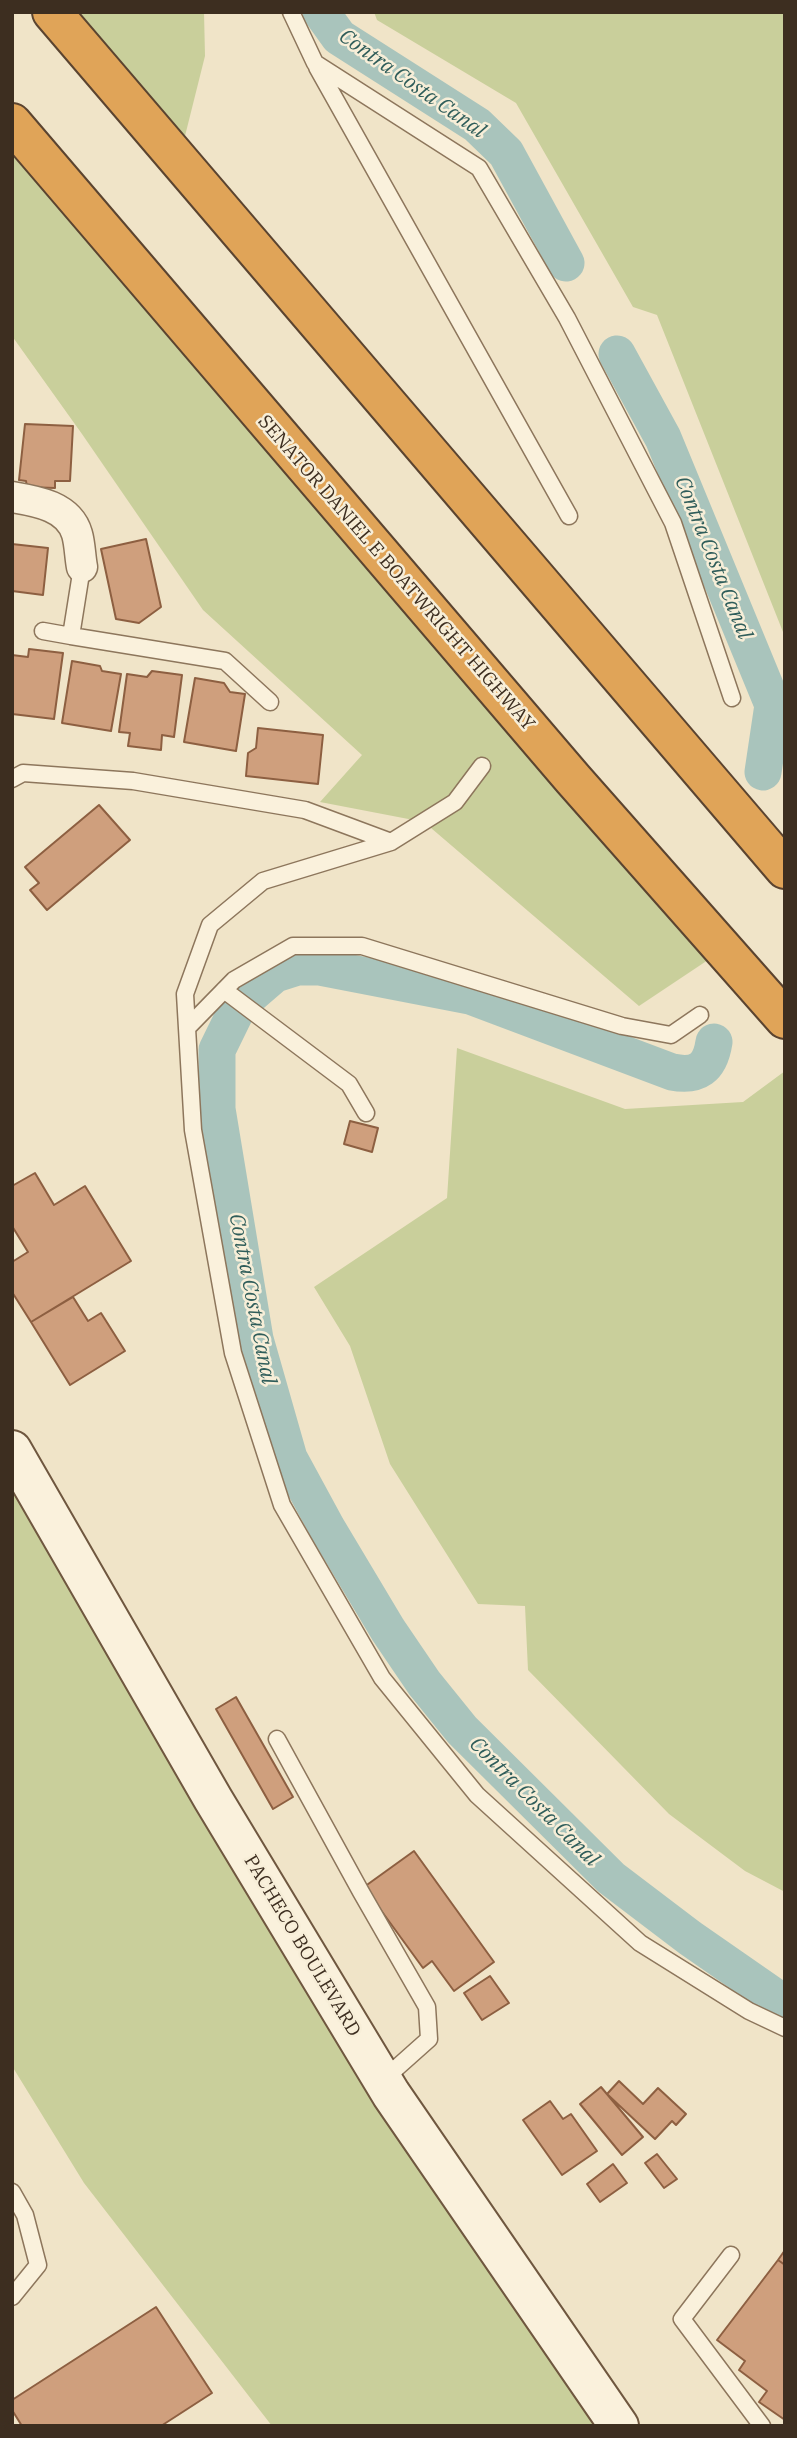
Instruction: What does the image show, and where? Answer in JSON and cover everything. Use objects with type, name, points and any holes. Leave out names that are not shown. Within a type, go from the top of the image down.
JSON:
[{"type":"highway","points":[[52,12],[785,869]]},
{"type":"highway","name":"SENATOR DANIEL E BOATWRIGHT HIGHWAY","points":[[12,123],[573,779],[785,1018]]},
{"type":"main road","name":"PACHECO BOULEVARD","points":[[12,1450],[213,1799],[383,2080],[619,2426]]},
{"type":"street","points":[[12,498],[41,502],[65,514],[77,531],[82,567]]},
{"type":"lane","points":[[290,12],[315,63],[569,516]]},
{"type":"lane","points":[[315,63],[479,168],[567,317],[673,523],[732,698]]},
{"type":"lane","points":[[71,636],[82,567]]},
{"type":"lane","points":[[43,631],[225,662],[271,702]]},
{"type":"lane","points":[[481,766],[455,802],[391,842],[263,881],[210,925],[185,994],[193,1130],[233,1353],[282,1505],[382,1678],[477,1795],[640,1943],[749,2011],[785,2028]]},
{"type":"lane","points":[[12,779],[23,773],[132,781],[305,810],[391,842]]},
{"type":"lane","points":[[187,1028],[234,980],[293,946],[362,946],[622,1026],[671,1035],[700,1015]]},
{"type":"lane","points":[[225,990],[349,1084],[366,1113]]},
{"type":"lane","points":[[277,1739],[427,2007],[429,2039],[383,2080]]},
{"type":"lane","points":[[12,2192],[25,2215],[38,2264],[12,2297]]},
{"type":"lane","points":[[731,2255],[682,2319],[762,2426]]},
{"type":"green space","points":[[52,12],[204,12],[205,56],[179,160]]},
{"type":"green space","points":[[374,12],[785,12],[785,637],[657,315],[633,307],[516,103],[377,20]]},
{"type":"green space","points":[[12,123],[723,950],[639,1006],[424,822],[320,802],[362,755],[203,610],[12,336]]},
{"type":"green space","points":[[457,1048],[625,1109],[743,1102],[785,1071],[785,1892],[745,1871],[669,1814],[528,1670],[525,1606],[478,1604],[390,1464],[350,1346],[314,1287],[447,1198]]},
{"type":"green space","points":[[12,1450],[606,2426],[272,2426],[84,2183],[12,2066]]},
{"type":"building","points":[[25,424],[73,426],[70,481],[55,481],[55,488],[27,487],[26,481],[19,480]]},
{"type":"building","points":[[146,539],[161,607],[139,623],[116,619],[101,549]]},
{"type":"building","points":[[12,544],[48,548],[43,595],[12,591]]},
{"type":"building","points":[[29,649],[63,653],[54,719],[12,714],[12,655],[28,657]]},
{"type":"building","points":[[72,661],[100,666],[102,671],[121,674],[111,731],[62,723]]},
{"type":"building","points":[[152,671],[182,675],[174,737],[162,735],[161,750],[128,746],[130,733],[119,732],[127,674],[147,677]]},
{"type":"building","points":[[195,678],[224,683],[230,692],[245,694],[236,751],[184,742]]},
{"type":"building","points":[[258,728],[323,735],[318,784],[246,776],[248,753],[256,748]]},
{"type":"building","points":[[99,805],[130,840],[47,910],[30,890],[39,883],[25,867]]},
{"type":"building","points":[[350,1121],[378,1128],[372,1152],[344,1144]]},
{"type":"building","points":[[35,1173],[54,1205],[85,1186],[131,1261],[31,1322],[12,1292],[12,1262],[28,1252],[12,1226],[12,1186]]},
{"type":"building","points":[[73,1297],[88,1321],[101,1313],[125,1351],[70,1385],[31,1322]]},
{"type":"building","points":[[236,1697],[293,1797],[273,1809],[216,1709]]},
{"type":"building","points":[[414,1851],[494,1962],[454,1991],[432,1961],[423,1968],[364,1887]]},
{"type":"building","points":[[490,1976],[509,2003],[482,2020],[464,1993]]},
{"type":"building","points":[[619,2081],[643,2104],[658,2088],[686,2114],[676,2125],[672,2121],[655,2139],[607,2094]]},
{"type":"building","points":[[601,2087],[643,2137],[622,2155],[580,2104]]},
{"type":"building","points":[[550,2101],[563,2119],[571,2114],[597,2151],[562,2175],[523,2120]]},
{"type":"building","points":[[657,2154],[677,2179],[664,2188],[645,2163]]},
{"type":"building","points":[[613,2164],[627,2183],[600,2202],[587,2184]]},
{"type":"building","points":[[785,2250],[785,2265],[778,2260]]},
{"type":"building","points":[[778,2260],[785,2265],[785,2420],[759,2402],[767,2391],[739,2370],[745,2361],[717,2340]]},
{"type":"building","points":[[156,2307],[212,2393],[161,2426],[22,2426],[12,2410],[12,2400]]},
{"type":"waterway","name":"Contra Costa Canal","points":[[321,12],[339,37],[477,125],[506,153],[566,263]]},
{"type":"waterway","name":"Contra Costa Canal","points":[[617,354],[663,438],[773,705],[763,772]]},
{"type":"waterway","name":"Contra Costa Canal","points":[[714,1042],[709,1058],[701,1069],[689,1073],[672,1072],[470,996],[320,967],[297,967],[275,974],[239,1005],[217,1050],[217,1109],[255,1339],[289,1458],[388,1630],[424,1683],[462,1730],[611,1878],[690,1938],[785,2004]]}]
